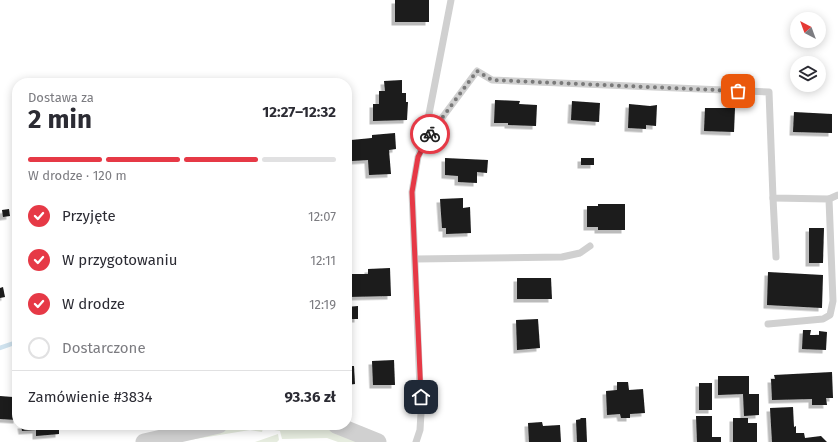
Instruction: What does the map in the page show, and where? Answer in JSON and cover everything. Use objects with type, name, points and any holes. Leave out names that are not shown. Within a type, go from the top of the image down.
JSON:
[{"type":"street","points":[[144,442],[197,430]]},
{"type":"street","points":[[348,430],[378,442]]},
{"type":"lane","points":[[416,442],[420,430],[421,413],[416,259],[412,192],[418,157],[424,142],[451,0]]},
{"type":"lane","points":[[424,142],[477,71],[492,80],[769,92],[772,198],[776,257]]},
{"type":"lane","points":[[772,198],[829,198],[838,195]]},
{"type":"lane","points":[[768,324],[823,319],[830,315],[833,301],[829,198]]},
{"type":"lane","points":[[416,259],[562,257],[580,253],[590,246]]},
{"type":"shaded area","points":[[217,430],[250,430],[177,442]]},
{"type":"shaded area","points":[[250,430],[262,430],[262,432]]},
{"type":"shaded area","points":[[274,430],[333,430],[364,442],[338,442],[327,438],[282,439],[280,431]]},
{"type":"shaded area","points":[[278,434],[279,440],[277,442],[255,442]]},
{"type":"building","points":[[395,0],[429,0],[429,22],[395,22]]},
{"type":"building","points":[[402,80],[402,93],[406,93],[406,102],[408,102],[407,120],[373,121],[373,104],[379,104],[379,91],[385,91],[384,81]]},
{"type":"building","points":[[495,100],[520,101],[519,104],[537,105],[536,126],[494,123]]},
{"type":"building","points":[[572,101],[600,103],[599,122],[571,120]]},
{"type":"building","points":[[629,104],[650,106],[657,105],[656,126],[646,125],[646,129],[628,128]]},
{"type":"building","points":[[705,108],[735,108],[734,132],[704,131]]},
{"type":"building","points":[[794,112],[832,114],[832,133],[793,132]]},
{"type":"building","points":[[395,133],[396,149],[389,150],[391,174],[369,175],[368,160],[352,161],[352,140],[372,138],[372,135]]},
{"type":"building","points":[[445,158],[488,160],[487,173],[477,172],[477,183],[458,182],[458,176],[445,175]]},
{"type":"building","points":[[581,158],[594,158],[594,165],[581,165]]},
{"type":"building","points":[[463,198],[463,208],[470,207],[471,233],[446,234],[446,228],[442,228],[440,199]]},
{"type":"building","points":[[598,204],[625,204],[625,230],[598,230],[598,227],[587,227],[587,206],[598,206]]},
{"type":"building","points":[[9,209],[10,216],[3,217],[2,210]]},
{"type":"building","points":[[809,228],[824,228],[823,263],[809,263]]},
{"type":"building","points":[[390,268],[391,296],[352,297],[352,274],[368,274],[368,269]]},
{"type":"building","points":[[768,272],[823,275],[822,308],[767,305]]},
{"type":"building","points":[[517,278],[551,278],[552,299],[517,299]]},
{"type":"building","points":[[3,287],[5,297],[0,298],[0,288]]},
{"type":"building","points":[[358,306],[358,319],[352,319],[352,307]]},
{"type":"building","points":[[538,319],[540,348],[517,350],[516,320]]},
{"type":"building","points":[[803,330],[811,330],[810,335],[819,335],[819,331],[827,332],[826,350],[802,349]]},
{"type":"building","points":[[394,360],[395,385],[373,385],[372,361]]},
{"type":"building","points":[[352,366],[354,366],[355,384],[352,384]]},
{"type":"building","points":[[832,372],[833,398],[826,398],[827,405],[812,405],[812,399],[772,400],[771,379],[775,379],[774,375]]},
{"type":"building","points":[[718,376],[749,376],[749,394],[759,394],[759,415],[744,416],[743,394],[718,395]]},
{"type":"building","points":[[617,382],[628,382],[629,390],[643,389],[645,413],[630,414],[630,418],[621,418],[620,414],[607,415],[606,391],[617,390]]},
{"type":"building","points":[[699,383],[712,383],[712,410],[699,410]]},
{"type":"building","points":[[0,396],[12,397],[12,420],[0,419]]},
{"type":"building","points":[[793,407],[794,427],[796,426],[796,433],[804,433],[805,438],[821,436],[827,442],[772,442],[770,408]]},
{"type":"building","points":[[696,416],[712,416],[712,437],[721,437],[721,442],[697,442]]},
{"type":"building","points":[[580,418],[586,418],[587,442],[577,442],[576,420],[581,419]]},
{"type":"building","points":[[733,418],[748,418],[748,423],[757,423],[757,442],[733,442]]},
{"type":"building","points":[[542,422],[543,426],[560,425],[561,442],[529,442],[528,423]]},
{"type":"building","points":[[36,430],[59,430],[59,434],[36,436]]},
{"type":"waterway","points":[[0,348],[12,344]]},
{"type":"way so far","points":[[430,134],[477,71],[492,80],[738,91]]},
{"type":"route","points":[[421,397],[412,192],[420,150],[430,134]]}]
